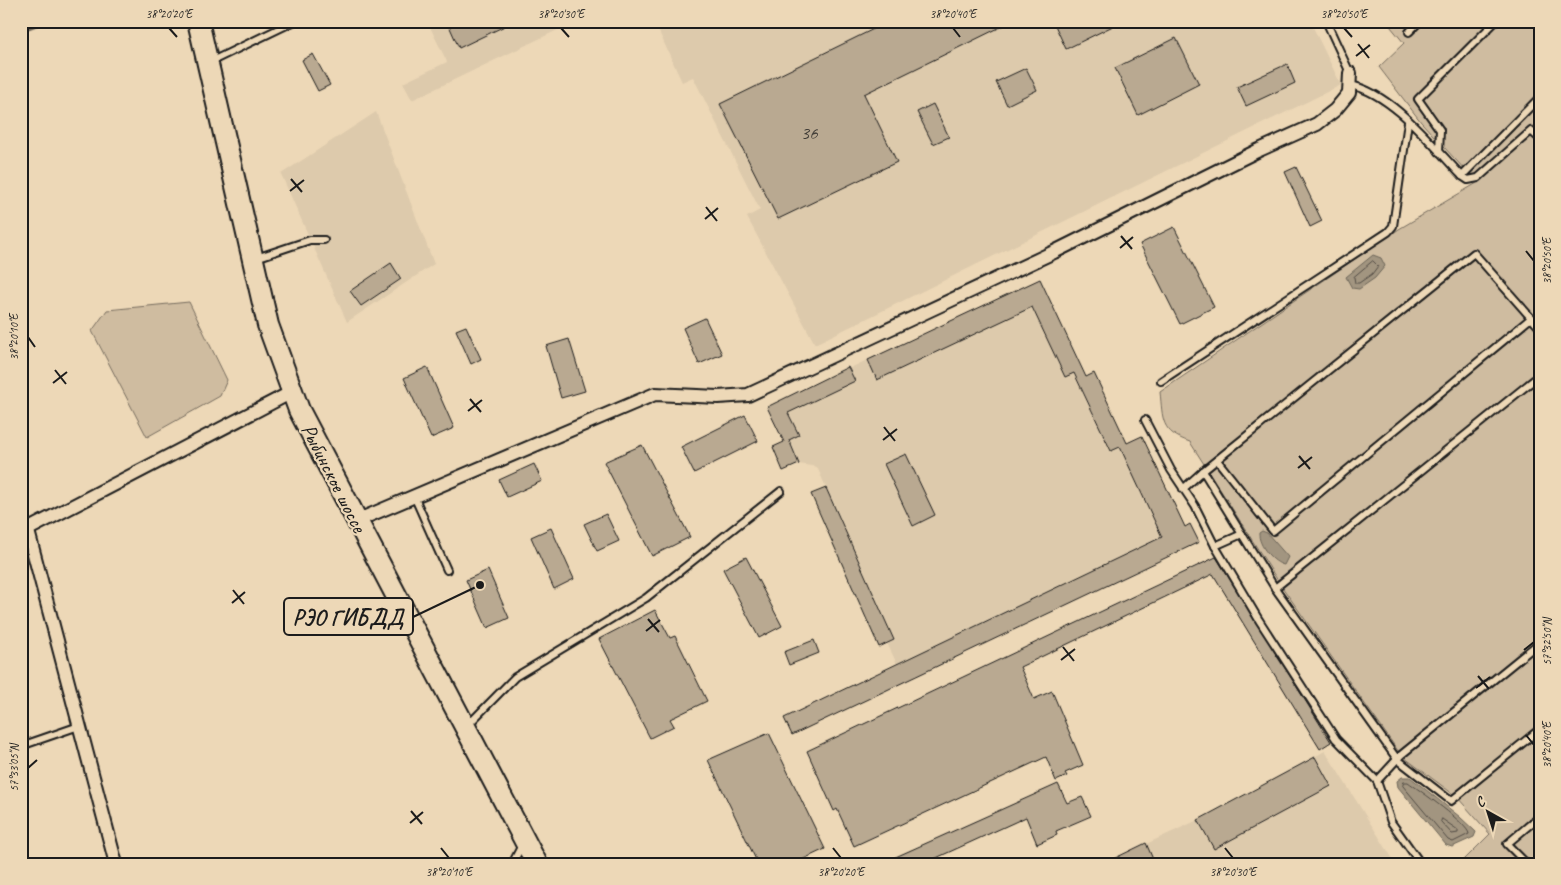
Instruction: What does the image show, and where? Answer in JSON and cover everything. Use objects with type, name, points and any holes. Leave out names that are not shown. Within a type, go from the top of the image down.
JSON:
[{"type":"main road","name":"Рыбинское шоссе","points":[[198,21],[268,326],[299,410],[537,864]]},
{"type":"street","points":[[356,521],[654,394],[718,397],[748,394],[1054,252],[1256,151],[1317,124],[1343,101],[1349,93],[1350,79]]},
{"type":"street","points":[[116,864],[24,532],[292,392]]},
{"type":"lane","points":[[208,63],[295,21]]},
{"type":"lane","points":[[1326,21],[1350,79],[1372,91],[1408,122],[1468,180],[1478,178],[1531,130],[1540,139]]},
{"type":"lane","points":[[1409,32],[1420,21]]},
{"type":"lane","points":[[1439,152],[1440,130],[1418,99],[1496,21]]},
{"type":"lane","points":[[1462,176],[1540,97]]},
{"type":"lane","points":[[1161,381],[1388,232],[1392,226],[1408,122]]},
{"type":"lane","points":[[252,259],[310,240],[324,240]]},
{"type":"lane","points":[[1183,489],[1474,253],[1540,328]]},
{"type":"lane","points":[[1217,460],[1273,531],[1531,318]]},
{"type":"lane","points":[[1275,588],[1540,375]]},
{"type":"lane","points":[[1145,420],[1215,546],[1336,739],[1378,781],[1391,822],[1422,864]]},
{"type":"lane","points":[[1203,472],[1275,588],[1397,759],[1451,801],[1540,729]]},
{"type":"lane","points":[[466,728],[515,677],[646,598],[781,491]]},
{"type":"lane","points":[[414,496],[447,570]]},
{"type":"lane","points":[[1215,546],[1242,534]]},
{"type":"lane","points":[[1378,781],[1397,759],[1540,642]]},
{"type":"lane","points":[[21,746],[79,726]]},
{"type":"lane","points":[[1527,864],[1506,844],[1540,816]]},
{"type":"lane","points":[[512,864],[525,840]]},
{"type":"shaded area","points":[[427,21],[576,21],[412,100],[403,83],[447,62]]},
{"type":"shaded area","points":[[654,21],[1310,21],[1341,85],[815,344],[747,217],[760,210],[693,77],[682,82]]},
{"type":"shaded area","points":[[1386,21],[1540,21],[1540,864],[1460,864],[1490,834],[1457,797],[1401,755],[1280,584],[1190,442],[1173,434],[1168,429],[1163,417],[1160,392],[1399,229],[1477,183],[1421,122],[1379,67],[1404,43]]},
{"type":"shaded area","points":[[376,112],[434,264],[347,322],[281,174]]},
{"type":"shaded area","points":[[1040,279],[1082,369],[1074,374],[1110,451],[1120,447],[1162,537],[897,664],[887,643],[894,640],[817,467],[799,464],[789,441],[784,442],[767,407]]},
{"type":"shaded area","points":[[189,302],[227,380],[220,396],[147,437],[92,331],[107,310]]},
{"type":"shaded area","points":[[1325,751],[1396,864],[1103,864],[1198,820]]},
{"type":"water","points":[[1373,255],[1381,258],[1385,266],[1375,278],[1359,289],[1352,288],[1346,277]]},
{"type":"water","points":[[1262,531],[1267,533],[1288,557],[1284,565],[1275,561],[1267,553],[1259,538],[1259,533]]},
{"type":"water","points":[[1402,777],[1410,777],[1460,817],[1476,832],[1474,837],[1452,847],[1446,845],[1398,787],[1397,781]]},
{"type":"building","points":[[447,21],[515,21],[459,48]]},
{"type":"building","points":[[890,21],[1013,21],[864,94],[897,162],[778,219],[720,104]]},
{"type":"building","points":[[1053,21],[1123,21],[1066,49]]},
{"type":"building","points":[[1176,38],[1199,84],[1138,115],[1115,68]]},
{"type":"building","points":[[313,54],[330,85],[318,91],[302,60]]},
{"type":"building","points":[[1287,64],[1295,83],[1246,106],[1237,87]]},
{"type":"building","points":[[1026,68],[1037,90],[1007,105],[996,82]]},
{"type":"building","points":[[933,104],[949,137],[933,144],[917,112]]},
{"type":"building","points":[[1296,167],[1322,221],[1310,227],[1285,172]]},
{"type":"building","points":[[1174,227],[1214,307],[1180,324],[1140,244]]},
{"type":"building","points":[[391,263],[401,279],[361,306],[350,291]]},
{"type":"building","points":[[1040,279],[1086,377],[1094,373],[1127,443],[1142,436],[1185,527],[1190,524],[1199,542],[792,735],[784,718],[1162,537],[1120,447],[1111,451],[1074,373],[1065,377],[1032,307],[877,380],[868,360]]},
{"type":"building","points":[[705,318],[722,354],[699,364],[683,328]]},
{"type":"building","points":[[466,326],[481,359],[471,364],[456,330]]},
{"type":"building","points":[[569,339],[585,391],[561,398],[546,346]]},
{"type":"building","points":[[427,367],[454,428],[431,438],[404,378]]},
{"type":"building","points":[[848,367],[855,381],[788,413],[799,435],[789,440],[799,464],[783,471],[773,447],[784,442],[767,407]]},
{"type":"building","points":[[745,415],[758,441],[694,473],[681,447]]},
{"type":"building","points":[[642,445],[690,537],[652,556],[604,462]]},
{"type":"building","points":[[906,454],[935,515],[913,526],[884,464]]},
{"type":"building","points":[[534,464],[542,481],[507,497],[499,480]]},
{"type":"building","points":[[826,488],[894,640],[879,647],[811,494]]},
{"type":"building","points":[[606,514],[619,541],[597,551],[584,524]]},
{"type":"building","points":[[551,528],[574,579],[554,589],[531,537]]},
{"type":"building","points":[[746,557],[782,626],[759,638],[723,569]]},
{"type":"building","points":[[1216,557],[1331,742],[1320,749],[1213,574],[1020,667],[1034,699],[1052,691],[1083,765],[1065,773],[1067,776],[1056,781],[1046,757],[854,846],[837,809],[834,811],[807,751]]},
{"type":"building","points":[[488,570],[509,618],[487,628],[466,580]]},
{"type":"building","points":[[655,610],[670,638],[675,636],[707,701],[670,719],[674,726],[650,738],[599,639]]},
{"type":"building","points":[[814,640],[819,653],[789,665],[784,652]]},
{"type":"building","points":[[769,733],[825,849],[793,864],[758,864],[708,760]]},
{"type":"building","points":[[1315,757],[1331,786],[1214,849],[1198,820]]},
{"type":"building","points":[[1058,784],[1067,803],[1082,797],[1091,816],[1056,831],[1057,835],[1037,844],[1026,817],[923,864],[880,864]]},
{"type":"building","points":[[1146,843],[1155,864],[1103,864]]},
{"type":"waterway","points":[[21,30],[46,21]]},
{"type":"place","name":"РЭО ГИБДД","points":[[480,585]]}]
